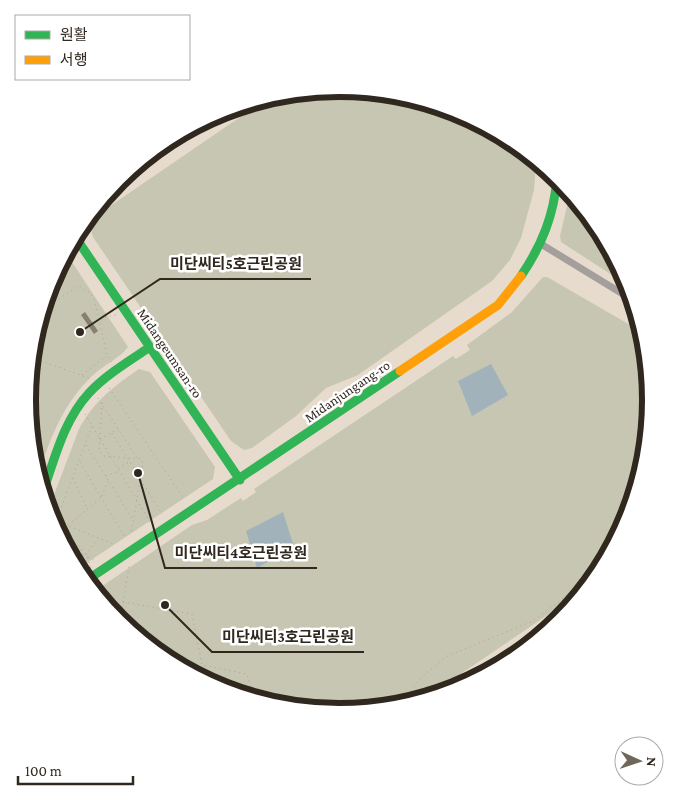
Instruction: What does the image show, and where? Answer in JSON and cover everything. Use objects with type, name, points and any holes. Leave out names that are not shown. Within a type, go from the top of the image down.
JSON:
[{"type":"street","name":"Midanjungang-ro","points":[[92,576],[181,516],[240,480],[498,304],[521,280],[541,244],[551,219],[556,188]]},
{"type":"street","name":"Midangeumsan-ro","points":[[80,243],[240,480]]},
{"type":"street","points":[[541,244],[624,295]]},
{"type":"street","points":[[47,479],[64,435],[88,395],[104,379],[150,347]]},
{"type":"path","points":[[53,302],[79,286],[89,292],[94,298],[107,355],[112,362]]},
{"type":"path","points":[[99,318],[116,315]]},
{"type":"path","points":[[81,376],[107,355]]},
{"type":"path","points":[[39,360],[91,380]]},
{"type":"path","points":[[109,388],[184,499]]},
{"type":"path","points":[[98,398],[138,459],[143,463],[131,535]]},
{"type":"path","points":[[102,403],[99,451],[102,455],[138,459]]},
{"type":"path","points":[[85,414],[150,522]]},
{"type":"path","points":[[58,515],[92,426]]},
{"type":"path","points":[[100,438],[119,429]]},
{"type":"path","points":[[112,433],[162,514]]},
{"type":"path","points":[[86,444],[134,521]]},
{"type":"path","points":[[79,461],[126,539]]},
{"type":"path","points":[[118,468],[130,462]]},
{"type":"path","points":[[106,476],[120,471]]},
{"type":"path","points":[[73,478],[87,509]]},
{"type":"path","points":[[67,525],[101,498],[109,481]]},
{"type":"path","points":[[62,523],[116,545]]},
{"type":"path","points":[[83,562],[98,538]]},
{"type":"path","points":[[74,546],[78,545],[86,553]]},
{"type":"path","points":[[75,548],[82,551],[83,562]]},
{"type":"path","points":[[87,556],[94,560]]},
{"type":"path","points":[[122,611],[129,566]]},
{"type":"path","points":[[408,696],[421,678],[445,657],[533,621],[578,588]]},
{"type":"path","points":[[123,602],[192,614],[202,665],[247,674],[252,691]]},
{"type":"green space","points":[[340,97],[379,100],[437,113],[456,120],[491,138],[508,148],[535,170],[534,190],[521,238],[510,260],[492,281],[358,375],[326,388],[296,416],[252,448],[244,450],[231,441],[93,237],[92,226],[104,210],[249,111],[280,103],[320,98]]},
{"type":"green space","points":[[568,202],[592,232],[617,278],[561,242],[560,236]]},
{"type":"green space","points":[[71,260],[128,347],[92,376],[74,396],[50,441],[42,462],[36,400],[39,361],[52,303]]},
{"type":"green space","points":[[543,277],[547,277],[633,327],[640,361],[643,400],[637,460],[620,517],[592,569],[580,585],[563,604],[443,686],[399,698],[340,704],[280,698],[242,688],[223,681],[171,653],[125,615],[101,587],[192,525],[207,520],[241,498],[243,501],[256,492],[254,489],[453,356],[456,359],[470,350],[467,345],[512,312]]},
{"type":"green space","points":[[139,369],[150,372],[215,467],[213,479],[84,564],[59,517],[52,499],[79,429],[91,410],[120,382]]},
{"type":"shaded area","points":[[491,364],[508,395],[472,416],[458,381]]},
{"type":"shaded area","points":[[283,512],[294,547],[257,568],[246,531]]},
{"type":"shaded area","points":[[530,635],[508,653],[478,670]]},
{"type":"building","points":[[85,312],[98,331],[94,334],[81,315]]},
{"type":"traffic: fast","points":[[521,276],[535,253],[546,229],[556,188]]},
{"type":"traffic: fast","points":[[80,244],[240,480]]},
{"type":"traffic: fast","points":[[47,479],[67,425],[81,403],[103,380],[150,347]]},
{"type":"traffic: fast","points":[[92,576],[400,371]]},
{"type":"traffic: slow","points":[[400,371],[498,305],[521,276]]},
{"type":"place","name":"미단씨티5호근린공원","points":[[80,332]]},
{"type":"place","name":"미단씨티4호근린공원","points":[[138,473]]},
{"type":"place","name":"미단씨티3호근린공원","points":[[165,605]]}]
